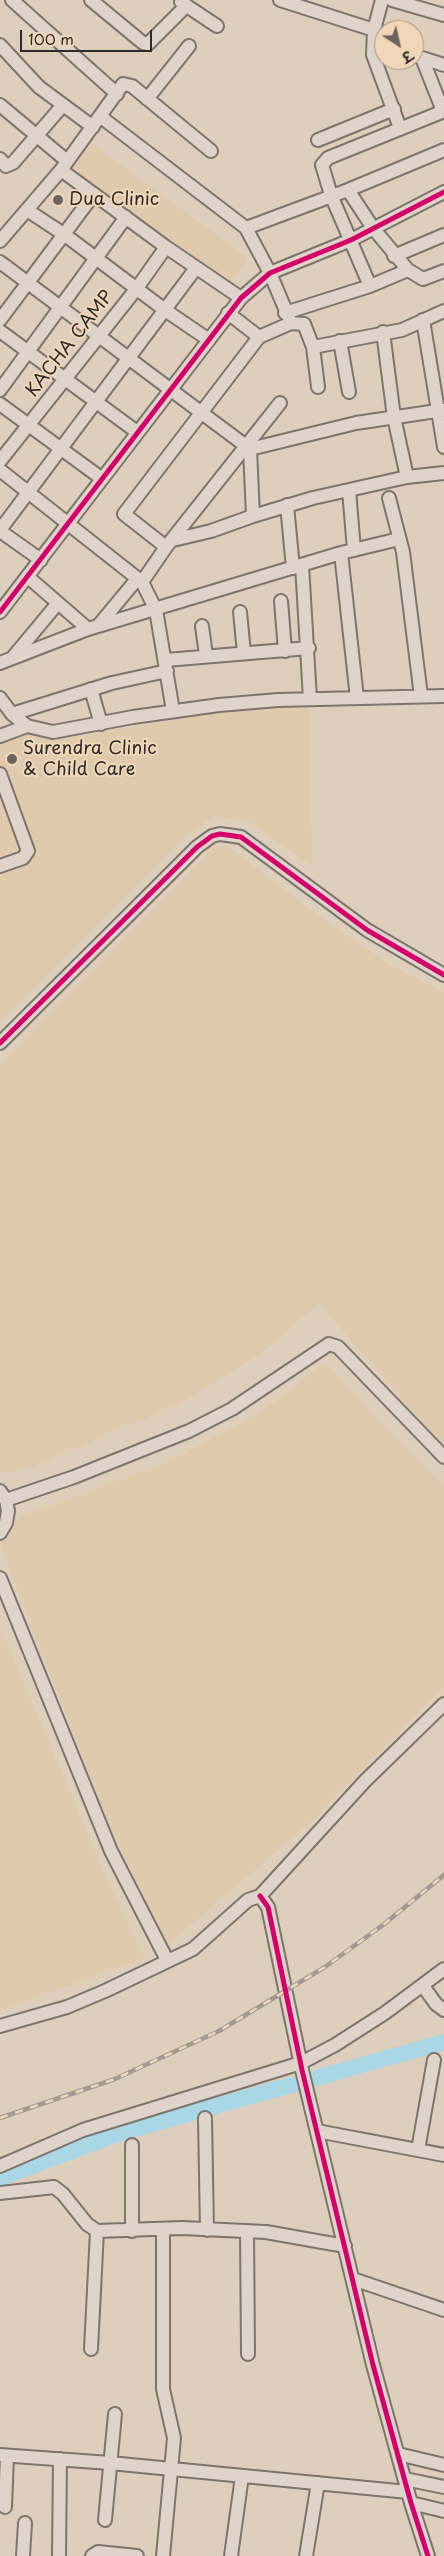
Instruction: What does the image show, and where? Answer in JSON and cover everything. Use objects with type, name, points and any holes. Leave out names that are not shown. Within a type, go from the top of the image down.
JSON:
[{"type":"street","points":[[12,0],[117,94]]},
{"type":"street","points":[[280,0],[312,5],[374,36]]},
{"type":"street","points":[[379,20],[382,0]]},
{"type":"street","points":[[392,0],[444,15]]},
{"type":"street","points":[[96,2],[143,43],[148,44],[183,2],[217,26]]},
{"type":"street","points":[[0,45],[39,87],[93,127]]},
{"type":"street","points":[[147,99],[189,46]]},
{"type":"street","points":[[424,59],[444,65]]},
{"type":"street","points":[[379,70],[400,128]]},
{"type":"street","points":[[370,286],[352,240],[331,195],[322,165],[325,160],[443,111],[424,70]]},
{"type":"street","points":[[1,235],[27,210],[64,165],[101,117],[123,84],[128,84],[211,151]]},
{"type":"street","points":[[0,105],[35,136],[94,194],[240,298]]},
{"type":"street","points":[[0,160],[6,166],[10,165],[62,105]]},
{"type":"street","points":[[318,140],[394,109]]},
{"type":"street","points":[[101,117],[246,228],[270,273],[288,318],[304,324],[313,347],[318,387]]},
{"type":"street","points":[[246,228],[348,190],[444,150]]},
{"type":"street","points":[[348,190],[373,228],[394,256],[408,270],[423,279],[444,271]]},
{"type":"street","points":[[2,604],[28,578],[68,522],[95,490],[101,478],[240,298],[270,273],[352,240],[444,192]]},
{"type":"street","points":[[0,320],[94,194]]},
{"type":"street","points":[[27,210],[65,234],[165,310],[209,340]]},
{"type":"street","points":[[0,390],[60,307],[98,259],[126,217]]},
{"type":"street","points":[[394,256],[444,235]]},
{"type":"street","name":"KACHA CAMP","points":[[0,461],[66,380],[166,247]]},
{"type":"street","points":[[0,262],[100,335],[170,390],[201,411],[247,448],[253,516]]},
{"type":"street","points":[[41,560],[0,530],[196,268]]},
{"type":"street","points":[[169,544],[124,514],[259,337],[288,318],[408,270]]},
{"type":"street","points":[[313,347],[383,332],[402,330],[444,312]]},
{"type":"street","points":[[228,313],[259,337]]},
{"type":"street","points":[[423,320],[441,410],[444,447]]},
{"type":"street","points":[[0,331],[137,432]]},
{"type":"street","points":[[383,332],[394,417],[407,477]]},
{"type":"street","points":[[340,341],[349,392]]},
{"type":"street","points":[[93,627],[140,580],[247,448],[280,403]]},
{"type":"street","points":[[0,404],[60,450],[101,478]]},
{"type":"street","points":[[247,448],[356,423],[441,410]]},
{"type":"street","points":[[0,470],[140,580],[151,596],[156,610],[173,711]]},
{"type":"street","points":[[169,544],[287,505],[407,477],[444,473]]},
{"type":"street","points":[[348,490],[354,550]]},
{"type":"street","points":[[390,498],[399,539],[421,696]]},
{"type":"street","points":[[287,505],[309,648],[310,699]]},
{"type":"street","points":[[6,661],[93,627],[156,610],[341,553],[399,539]]},
{"type":"street","points":[[341,553],[357,698]]},
{"type":"street","points":[[28,578],[93,627]]},
{"type":"street","points":[[281,601],[285,651]]},
{"type":"street","points":[[6,661],[58,602]]},
{"type":"street","points":[[240,612],[244,653]]},
{"type":"street","points":[[202,626],[206,655]]},
{"type":"street","points":[[12,714],[166,665],[206,655],[309,648]]},
{"type":"street","points":[[91,689],[101,724]]},
{"type":"street","points":[[0,698],[12,714],[27,726],[53,732],[219,705],[310,699],[444,696]]},
{"type":"street","points":[[0,736],[27,726]]},
{"type":"street","points":[[0,774],[28,851],[23,858],[0,866]]},
{"type":"street","points":[[0,1043],[197,847],[212,836],[220,834],[241,837],[367,930],[444,975]]},
{"type":"street","points":[[0,1533],[6,1523],[8,1511],[3,1495],[74,1477],[189,1431],[232,1409],[326,1345],[338,1347],[444,1457]]},
{"type":"street","points":[[0,1578],[111,1851],[167,1960]]},
{"type":"street","points":[[0,2026],[68,2007],[193,1949],[248,1900],[260,1896],[365,1781],[444,1704]]},
{"type":"street","points":[[260,1896],[268,1907],[307,2090],[352,2279],[404,2479],[428,2556]]},
{"type":"street","points":[[0,2166],[83,2130],[302,2066],[423,1986],[444,1969]]},
{"type":"street","points":[[423,1986],[443,2009]]},
{"type":"street","points":[[418,2150],[434,2060]]},
{"type":"street","points":[[205,2118],[207,2230]]},
{"type":"street","points":[[317,2132],[444,2155]]},
{"type":"street","points":[[132,2145],[132,2231]]},
{"type":"street","points":[[0,2191],[54,2187],[63,2194],[87,2224],[97,2231],[163,2229],[266,2232],[345,2246]]},
{"type":"street","points":[[163,2229],[163,2390],[174,2438],[169,2468],[163,2556]]},
{"type":"street","points":[[91,2349],[97,2231]]},
{"type":"street","points":[[247,2232],[248,2354]]},
{"type":"street","points":[[352,2279],[444,2310]]},
{"type":"street","points":[[105,2520],[115,2414]]},
{"type":"street","points":[[398,2454],[444,2464]]},
{"type":"street","points":[[5,2507],[4,2456],[169,2468],[318,2483],[410,2497],[444,2511]]},
{"type":"street","points":[[59,2556],[60,2459]]},
{"type":"street","points":[[232,2556],[242,2476]]},
{"type":"street","points":[[404,2479],[444,2487]]},
{"type":"street","points":[[306,2556],[318,2483]]},
{"type":"street","points":[[23,2556],[25,2523]]},
{"type":"street","points":[[92,2556],[98,2552],[137,2556]]},
{"type":"shaded area","points":[[82,136],[248,258],[227,287],[61,165]]},
{"type":"shaded area","points":[[309,706],[312,866],[248,821],[214,816],[166,855],[0,1023],[0,740],[22,733],[52,740],[235,710]]},
{"type":"shaded area","points":[[227,845],[308,908],[390,965],[444,992],[444,1448],[319,1303],[265,1351],[182,1403],[23,1471],[0,1472],[0,1064],[214,847]]},
{"type":"shaded area","points":[[324,1362],[444,1486],[444,1687],[312,1821],[167,1945],[107,1820],[1,1548],[8,1528],[22,1516],[178,1457],[248,1419],[286,1394]]},
{"type":"shaded area","points":[[0,1626],[108,1882],[145,1958],[0,2011]]},
{"type":"waterway","points":[[0,2178],[120,2133],[444,2042]]},
{"type":"railway","points":[[0,2118],[115,2079],[219,2031],[325,1967],[383,1925],[444,1875]]},
{"type":"cycle path","points":[[0,612],[241,298],[270,273],[351,240],[444,192]]},
{"type":"cycle path","points":[[0,1043],[197,847],[212,836],[220,834],[241,837],[367,930],[444,975]]},
{"type":"cycle path","points":[[260,1896],[268,1907],[302,2070],[373,2365],[411,2503],[428,2556]]},
{"type":"place","name":"Dua Clinic","points":[[58,200]]},
{"type":"place","name":"Surendra Clinic & Child Care","points":[[12,759]]}]
